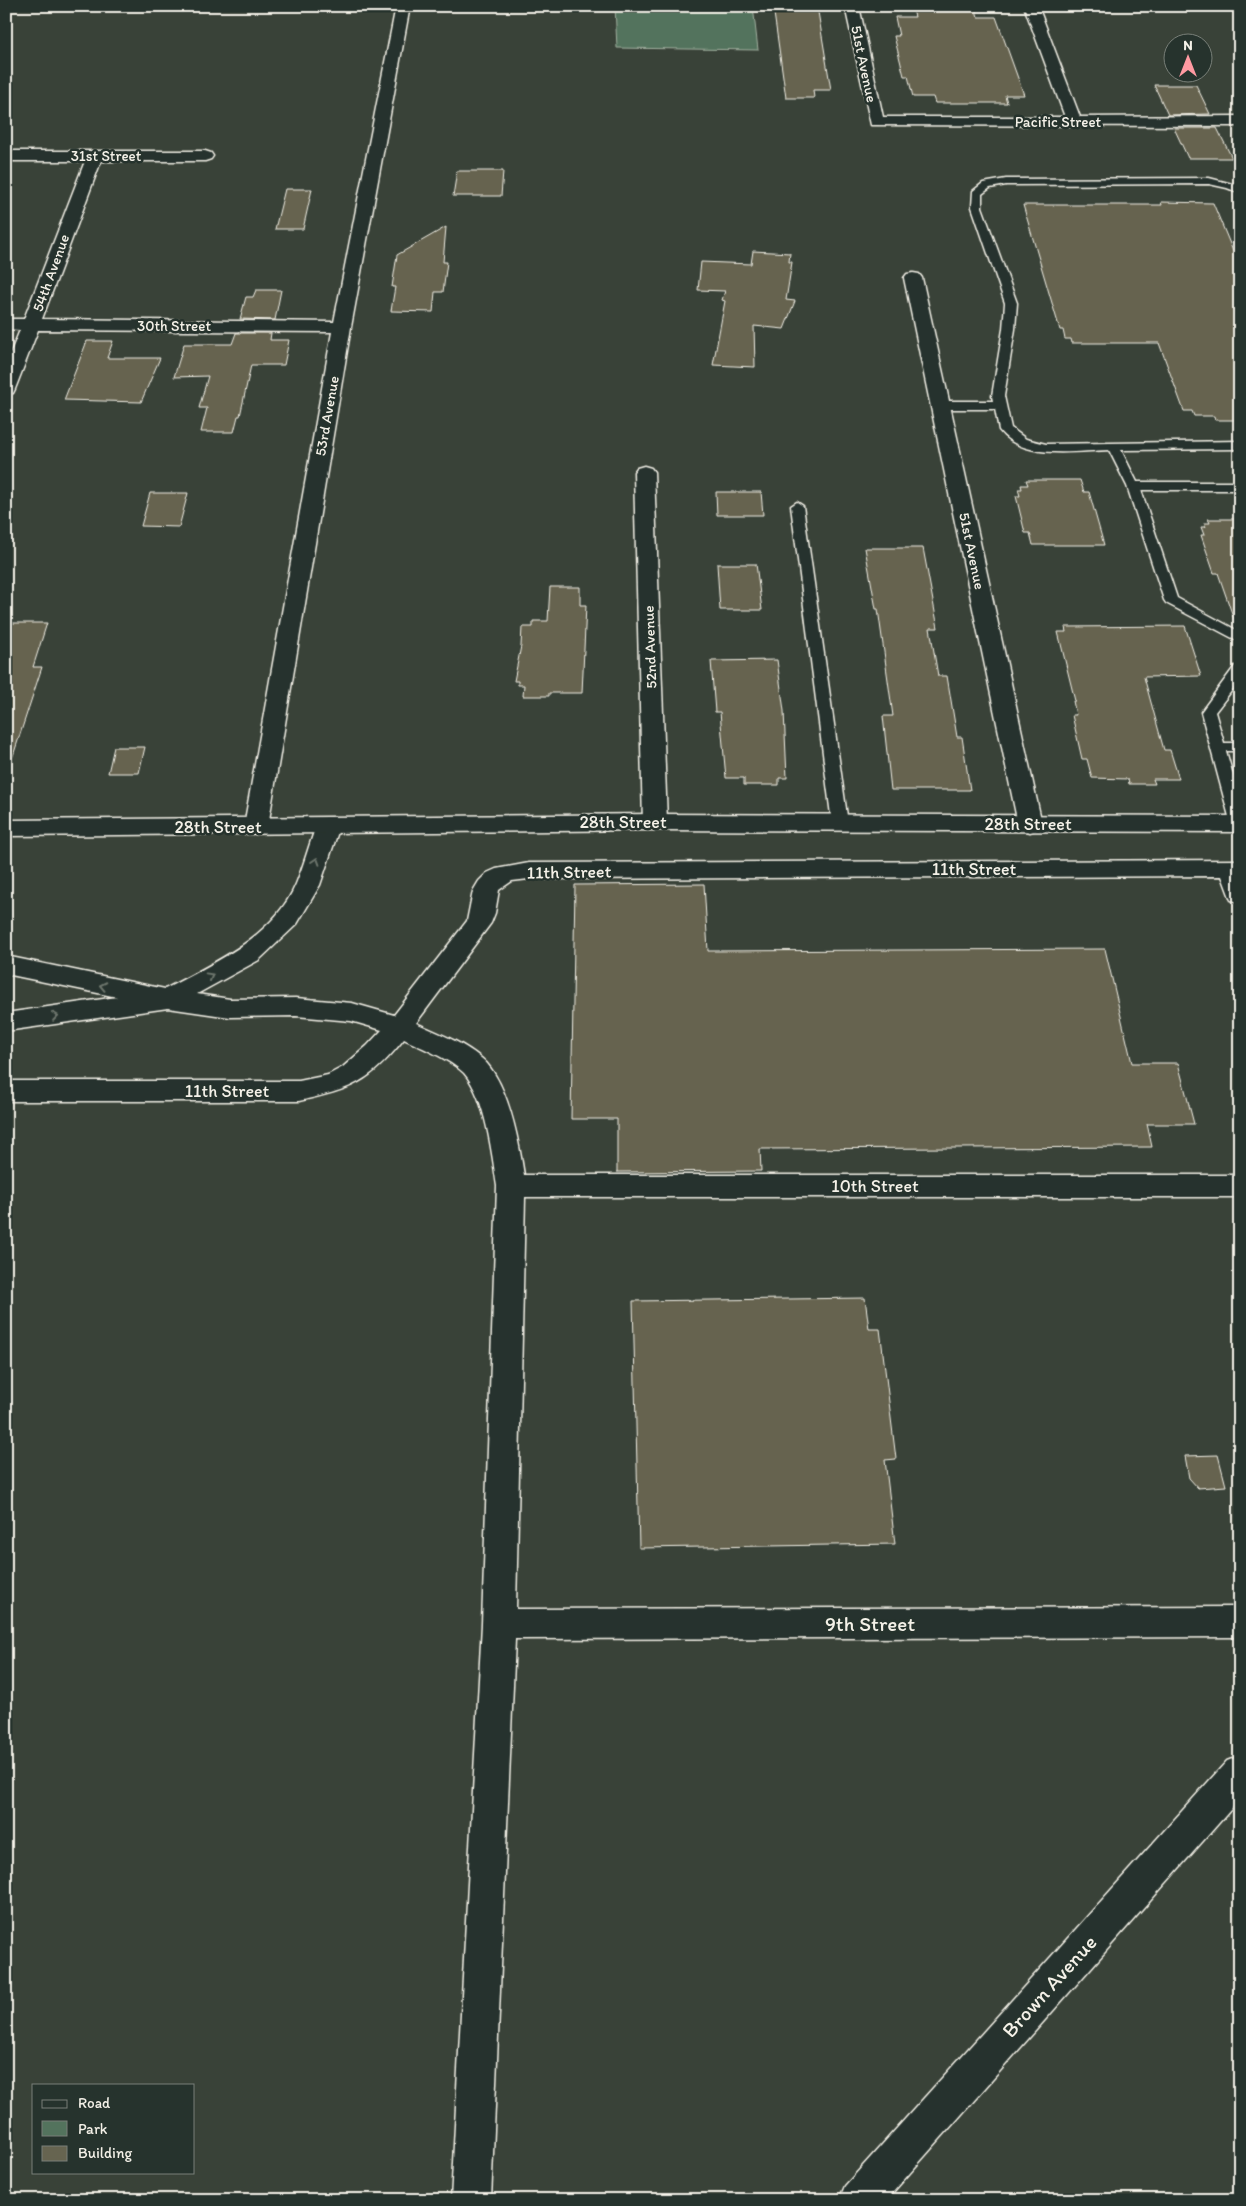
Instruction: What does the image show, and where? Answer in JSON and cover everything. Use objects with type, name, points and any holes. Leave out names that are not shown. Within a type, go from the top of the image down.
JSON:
[{"type":"street","name":"53rd Avenue","points":[[256,826],[342,327],[403,6]]},
{"type":"street","name":"51st Avenue","points":[[852,6],[876,122]]},
{"type":"street","points":[[1031,6],[1074,122]]},
{"type":"street","name":"Pacific Street","points":[[876,122],[1240,121]]},
{"type":"street","name":"31st Street","points":[[6,156],[205,156]]},
{"type":"street","name":"54th Avenue","points":[[6,389],[95,156]]},
{"type":"street","name":"51st Avenue","points":[[913,278],[1030,824]]},
{"type":"street","name":"30th Street","points":[[6,324],[342,327]]},
{"type":"street","name":"52nd Avenue","points":[[644,472],[655,822]]},
{"type":"street","name":"28th Street","points":[[6,828],[655,822],[1239,824]]},
{"type":"street","points":[[6,1022],[168,999],[250,954],[288,918],[308,884],[328,826]]},
{"type":"street","points":[[1236,868],[1240,894]]},
{"type":"street","name":"11th Street","points":[[6,1091],[299,1091],[341,1081],[368,1062],[399,1026],[482,918],[483,895],[492,882],[505,875],[539,871],[1236,868]]},
{"type":"street","points":[[6,966],[168,999],[230,1008],[296,1006],[352,1012],[399,1026],[446,1048],[472,1065],[486,1083],[504,1138],[511,1186],[499,1624],[471,2200]]},
{"type":"street","name":"10th Street","points":[[511,1186],[1240,1186]]},
{"type":"street","name":"9th Street","points":[[499,1624],[1240,1622]]},
{"type":"street","name":"Brown Avenue","points":[[859,2200],[1240,1773]]},
{"type":"lane","points":[[1240,190],[1230,185],[1209,181],[1016,182],[987,185],[977,193],[978,207],[1011,303],[1009,330],[998,396],[1005,430],[1022,442],[1046,448],[1240,445]]},
{"type":"lane","points":[[940,405],[1000,404]]},
{"type":"lane","points":[[1113,446],[1133,486],[1171,600],[1240,638]]},
{"type":"lane","points":[[1133,486],[1240,486]]},
{"type":"lane","points":[[796,506],[840,823]]},
{"type":"lane","points":[[1239,824],[1208,712],[1240,669]]},
{"type":"lane","points":[[1218,747],[1240,747]]},
{"type":"green space","points":[[615,6],[753,6],[758,50],[617,48]]},
{"type":"building","points":[[773,6],[817,6],[831,90],[813,90],[814,98],[786,98]]},
{"type":"building","points":[[913,10],[976,10],[978,17],[996,17],[1024,95],[1005,95],[1007,103],[935,103],[933,97],[913,97],[908,76],[904,76],[894,36],[899,36],[895,17],[915,17]]},
{"type":"building","points":[[1154,85],[1196,85],[1210,114],[1168,115]]},
{"type":"building","points":[[1174,128],[1217,128],[1232,158],[1188,158]]},
{"type":"building","points":[[457,171],[503,171],[501,196],[453,196]]},
{"type":"building","points":[[285,189],[312,189],[303,229],[275,229]]},
{"type":"building","points":[[1161,202],[1213,203],[1240,268],[1240,420],[1215,420],[1214,416],[1194,416],[1192,411],[1184,411],[1159,343],[1072,343],[1071,339],[1065,339],[1063,330],[1060,330],[1023,205],[1162,205]]},
{"type":"building","points":[[446,227],[443,262],[447,262],[443,292],[435,292],[433,312],[391,311],[395,287],[392,287],[397,255]]},
{"type":"building","points":[[753,251],[790,253],[789,262],[792,262],[786,300],[795,301],[784,329],[754,326],[755,367],[713,365],[725,301],[722,300],[725,291],[698,290],[701,262],[751,264]]},
{"type":"building","points":[[256,290],[281,290],[275,320],[240,319],[246,297],[253,297]]},
{"type":"building","points":[[236,333],[271,333],[270,340],[289,340],[284,365],[251,365],[240,416],[238,416],[234,432],[201,432],[207,408],[199,408],[208,376],[174,377],[184,344],[232,344]]},
{"type":"building","points":[[87,341],[113,341],[107,358],[160,358],[141,402],[64,400]]},
{"type":"building","points":[[1026,480],[1080,480],[1084,492],[1089,492],[1104,545],[1033,545],[1030,533],[1025,533],[1016,496],[1020,496],[1018,489],[1022,489],[1021,485],[1028,485]]},
{"type":"building","points":[[716,492],[761,492],[763,515],[717,515]]},
{"type":"building","points":[[150,493],[188,493],[179,527],[141,526]]},
{"type":"building","points":[[1208,519],[1240,519],[1240,624],[1236,625],[1218,573],[1214,573],[1201,535],[1204,535],[1201,527],[1206,527],[1204,523],[1210,523]]},
{"type":"building","points":[[865,548],[923,548],[938,628],[930,628],[938,676],[947,676],[957,737],[962,737],[970,790],[891,790],[883,716],[893,716],[878,609],[876,609]]},
{"type":"building","points":[[717,564],[756,564],[762,610],[720,610]]},
{"type":"building","points":[[550,587],[580,587],[580,605],[586,605],[582,693],[549,693],[549,696],[523,696],[524,685],[518,685],[518,681],[514,681],[521,646],[522,627],[533,627],[533,621],[548,621]]},
{"type":"building","points":[[6,623],[47,623],[33,667],[42,667],[11,762],[6,761]]},
{"type":"building","points":[[1185,626],[1201,676],[1144,677],[1164,750],[1170,750],[1179,779],[1153,779],[1155,784],[1129,784],[1128,779],[1092,778],[1087,759],[1082,759],[1072,715],[1076,715],[1073,701],[1075,701],[1058,632],[1066,632],[1065,627]]},
{"type":"building","points":[[777,660],[784,711],[787,778],[779,778],[779,785],[744,785],[744,778],[726,778],[720,712],[715,712],[711,661]]},
{"type":"building","points":[[114,747],[145,747],[139,773],[108,773]]},
{"type":"building","points":[[704,884],[708,951],[1105,949],[1132,1063],[1178,1063],[1194,1124],[1147,1124],[1152,1147],[760,1149],[761,1171],[617,1172],[617,1119],[571,1119],[575,885]]},
{"type":"building","points":[[865,1298],[869,1329],[880,1329],[896,1459],[885,1460],[895,1544],[639,1548],[633,1301]]},
{"type":"building","points":[[1218,1455],[1226,1486],[1198,1488],[1189,1478],[1185,1456]]}]
